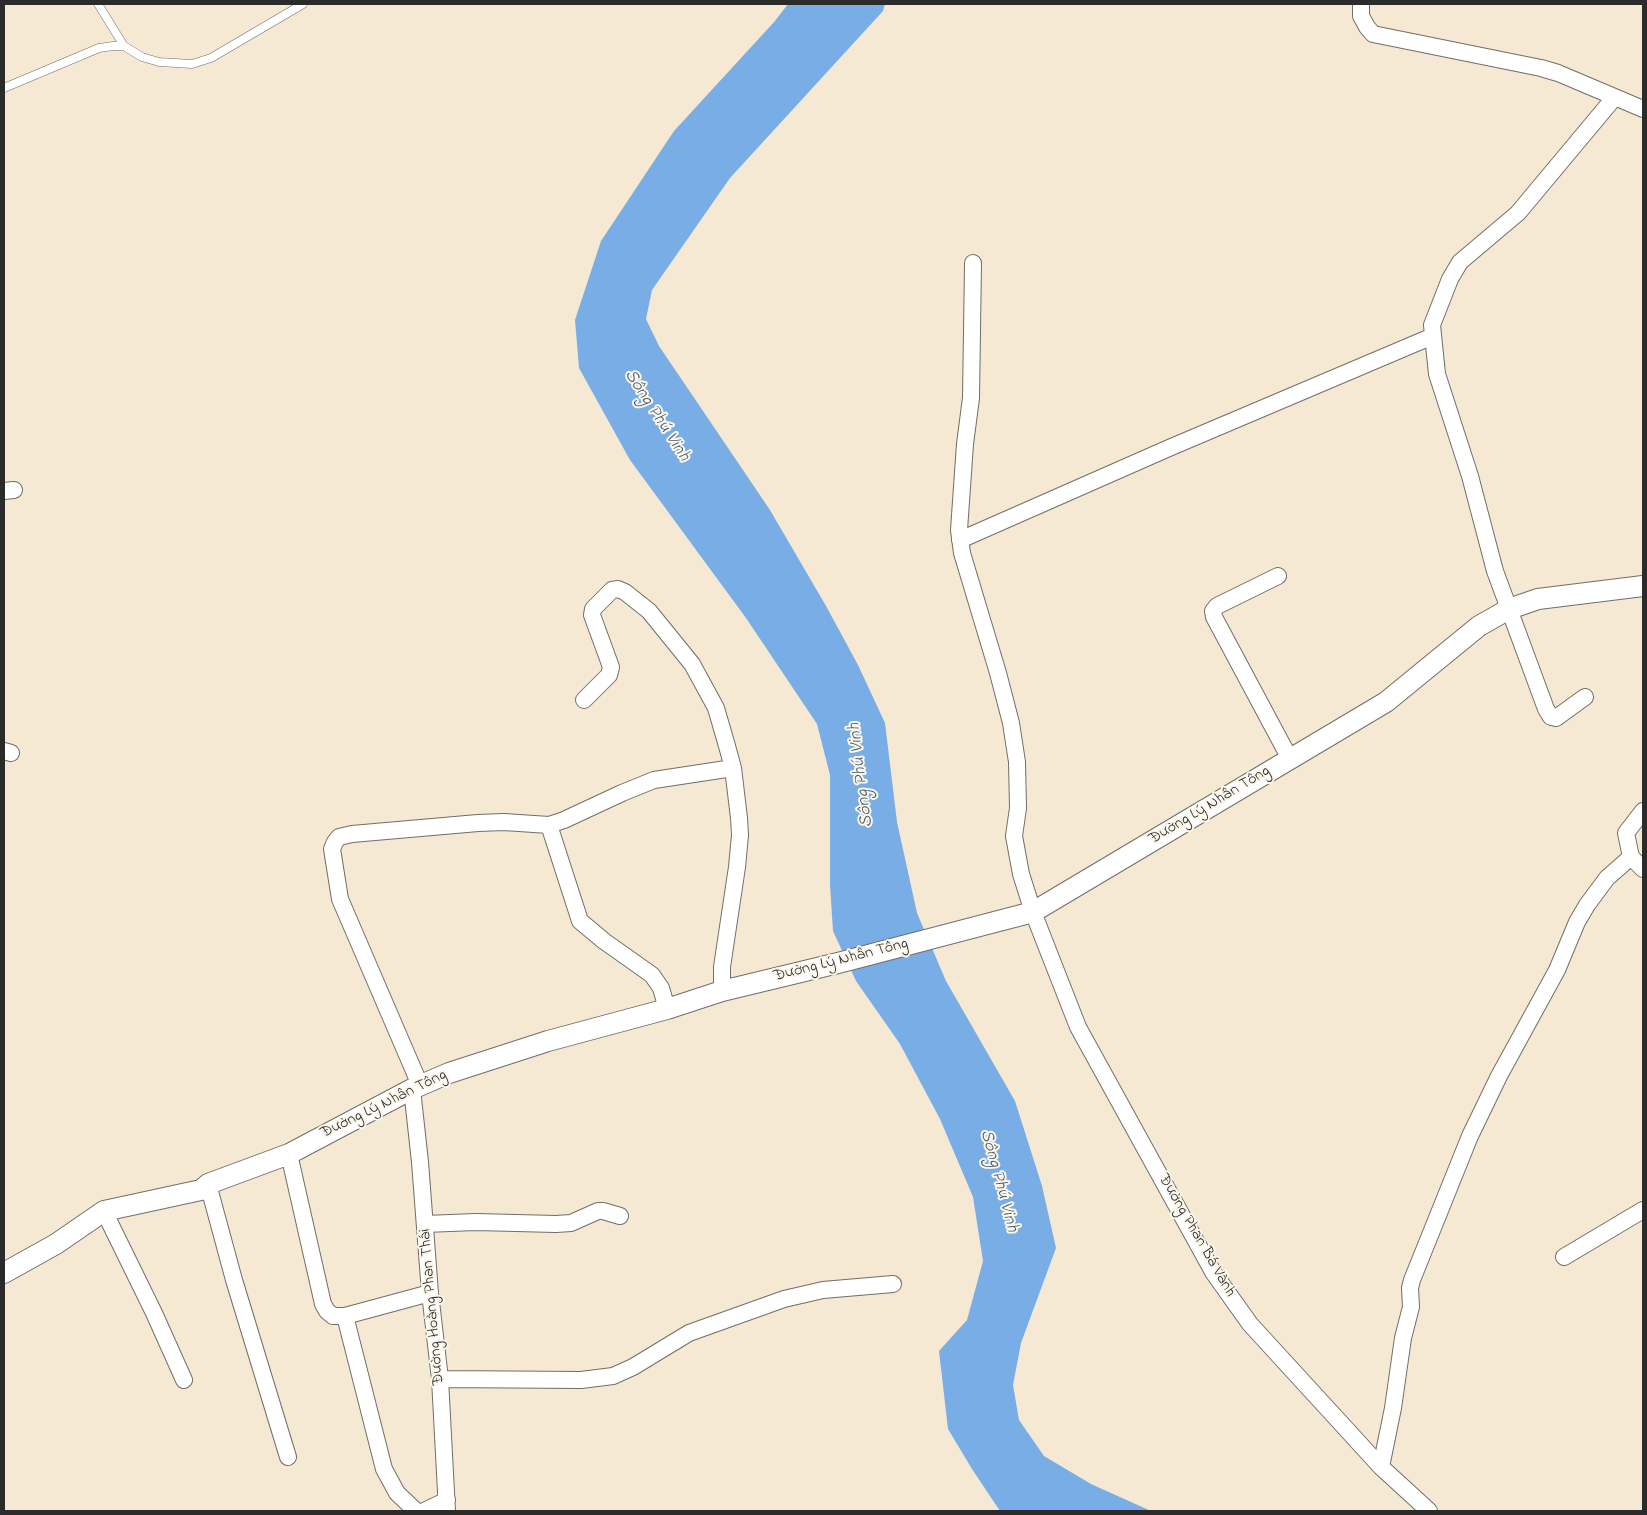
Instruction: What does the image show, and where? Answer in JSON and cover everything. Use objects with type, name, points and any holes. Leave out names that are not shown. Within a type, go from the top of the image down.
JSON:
[{"type":"street","points":[[1362,4],[1361,16],[1373,34],[1541,68],[1565,75],[1614,98],[1643,109]]},
{"type":"street","points":[[1586,697],[1556,718],[1551,717],[1546,709],[1495,571],[1470,476],[1437,374],[1432,324],[1450,279],[1460,262],[1518,213],[1614,98]]},
{"type":"street","name":"Đường Phan Bá Vành","points":[[973,263],[971,398],[965,444],[959,530],[962,553],[1011,723],[1017,762],[1018,808],[1014,836],[1021,874],[1033,912],[1078,1027],[1213,1272],[1250,1324],[1381,1467],[1429,1511]]},
{"type":"street","points":[[960,540],[1169,448],[1433,336]]},
{"type":"street","points":[[1278,576],[1217,606],[1213,611],[1290,759]]},
{"type":"street","name":"Đường Lý Nhân Tông","points":[[4,1273],[56,1244],[104,1211],[201,1190],[208,1184],[289,1154],[416,1087],[448,1073],[548,1041],[722,991],[1033,912],[1386,702],[1479,626],[1509,609],[1538,599],[1643,586]]},
{"type":"street","points":[[584,700],[609,675],[611,667],[592,615],[593,608],[612,590],[618,589],[625,592],[649,611],[692,664],[716,708],[733,768],[740,836],[722,967],[722,991]]},
{"type":"street","points":[[666,1008],[661,988],[652,975],[604,941],[580,921],[549,824],[564,820],[654,780],[733,768]]},
{"type":"street","points":[[1643,810],[1626,833],[1629,851],[1643,870]]},
{"type":"street","name":"Đường Hoàng Phan Thái","points":[[424,1511],[447,1505],[440,1379],[430,1293],[416,1087],[340,899],[332,849],[339,837],[352,834],[504,822],[549,824]]},
{"type":"street","points":[[1381,1467],[1393,1408],[1403,1338],[1411,1307],[1410,1288],[1412,1280],[1470,1136],[1506,1062],[1557,970],[1577,922],[1587,905],[1629,851]]},
{"type":"street","points":[[289,1154],[323,1304],[327,1311],[333,1316],[345,1316],[430,1293]]},
{"type":"street","points":[[208,1184],[234,1280],[288,1457]]},
{"type":"street","points":[[1564,1257],[1643,1210]]},
{"type":"street","points":[[104,1211],[154,1313],[184,1380]]},
{"type":"street","points":[[425,1224],[476,1222],[571,1223],[598,1211],[620,1216]]},
{"type":"street","points":[[440,1379],[581,1380],[613,1376],[633,1368],[689,1333],[784,1300],[823,1290],[892,1284]]},
{"type":"street","points":[[345,1316],[384,1469],[397,1493],[416,1511]]},
{"type":"lane","points":[[98,4],[124,46],[142,57],[160,62],[192,64],[211,58],[303,4]]},
{"type":"lane","points":[[4,88],[99,48],[124,46]]},
{"type":"water","name":"Sông Phú Vinh","points":[[788,4],[885,4],[883,11],[730,178],[652,290],[646,319],[659,346],[770,510],[858,665],[885,723],[897,822],[917,913],[946,981],[1015,1101],[1042,1186],[1056,1248],[1021,1343],[1013,1385],[1019,1420],[1044,1456],[1091,1484],[1151,1511],[1000,1511],[948,1429],[939,1351],[967,1320],[983,1261],[973,1197],[940,1119],[900,1044],[856,981],[833,931],[830,885],[830,775],[817,724],[746,618],[630,460],[579,368],[575,320],[601,241],[674,131],[775,21]]}]
